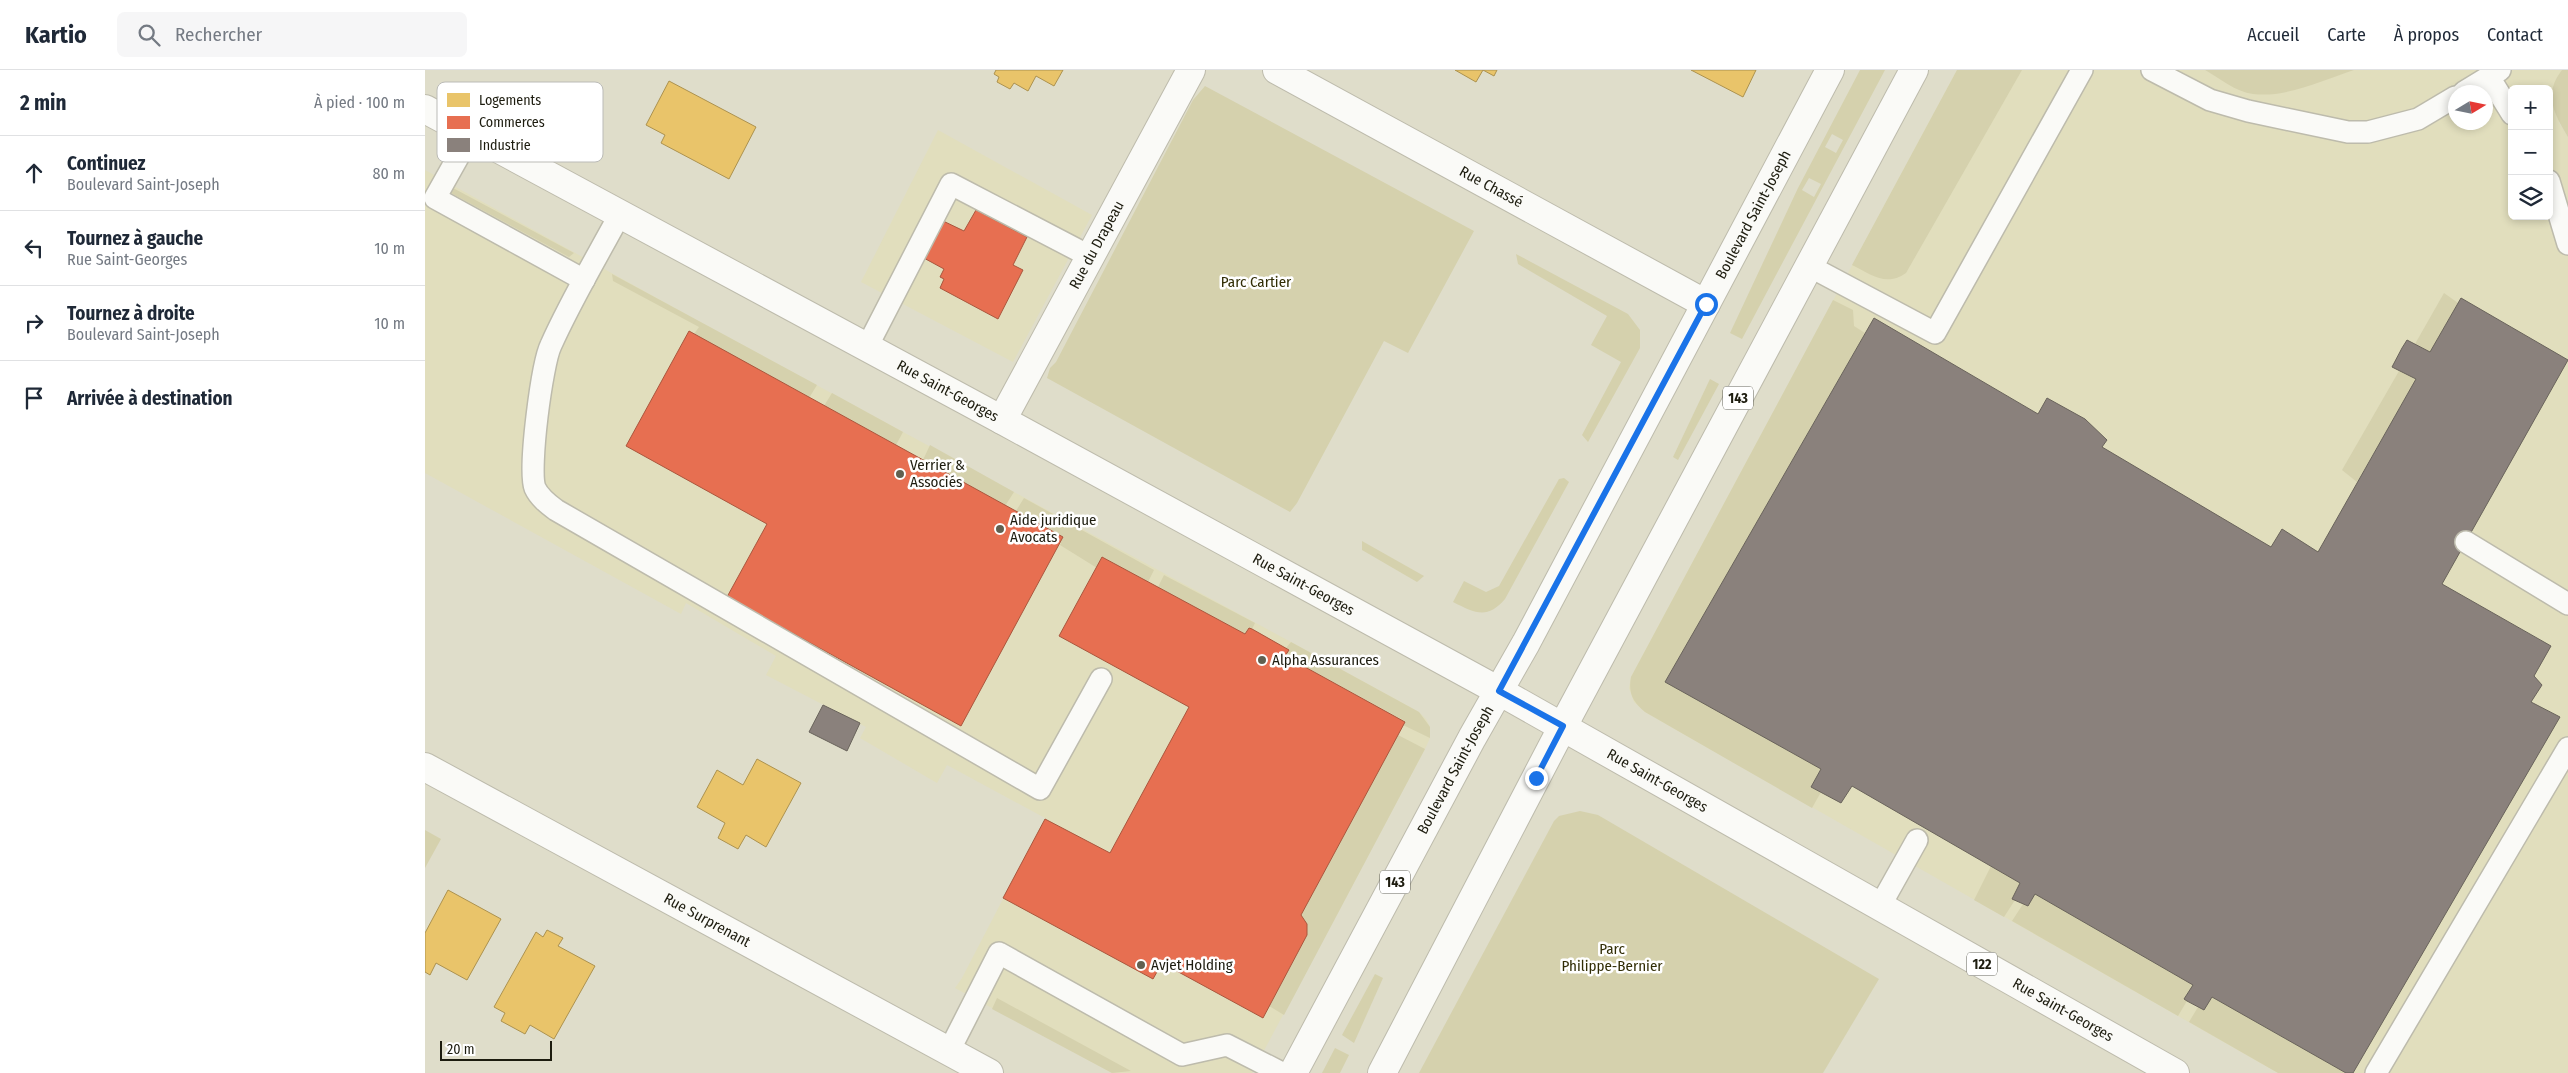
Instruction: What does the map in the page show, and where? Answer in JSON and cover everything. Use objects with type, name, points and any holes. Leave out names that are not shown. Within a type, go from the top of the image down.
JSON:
[{"type":"main road","name":"Rue du Drapeau","points":[[1002,420],[1191,70]]},
{"type":"main road","name":"Rue Chassé","points":[[1277,70],[1706,304]]},
{"type":"main road","name":"Boulevard Saint-Joseph","points":[[1293,1073],[1830,70]]},
{"type":"main road","name":"143","points":[[1382,1073],[1563,726],[1915,70]]},
{"type":"main road","name":"Rue Saint-Georges","points":[[425,109],[437,116]]},
{"type":"main road","name":"Rue Saint-Georges","points":[[523,162],[867,346],[1563,726],[2175,1073]]},
{"type":"main road","name":"Rue Surprenant","points":[[425,766],[989,1073]]},
{"type":"lane","points":[[1809,266],[1935,332],[2082,70]]},
{"type":"lane","points":[[2152,70],[2179,76],[2210,100],[2248,111],[2348,132],[2368,132],[2418,119],[2448,101]]},
{"type":"lane","points":[[2476,85],[2495,74],[2508,105]]},
{"type":"lane","points":[[455,162],[435,198],[584,280]]},
{"type":"lane","points":[[867,346],[951,184],[1091,257]]},
{"type":"lane","points":[[2553,194],[2568,244]]},
{"type":"lane","points":[[620,214],[549,347],[539,406],[533,476],[535,488],[543,499],[556,510],[1040,789],[1101,679]]},
{"type":"lane","points":[[2466,542],[2568,604]]},
{"type":"lane","points":[[2376,1073],[2568,748]]},
{"type":"lane","points":[[1881,906],[1917,840]]},
{"type":"lane","points":[[949,1051],[999,954],[1183,1054],[1227,1044],[1282,1073]]},
{"type":"shaded area","points":[[1957,70],[2205,70],[2238,89],[2282,93],[2354,70],[2562,70],[2559,123],[2568,137],[2568,1073],[2278,1073],[1645,712],[1634,702],[1629,688],[1631,677]]},
{"type":"shaded area","points":[[938,130],[1092,215],[1013,362],[861,282]]},
{"type":"shaded area","points":[[425,170],[702,323],[1419,712],[1426,719],[1430,727],[1430,738],[1425,749],[1252,1073],[1112,1073],[955,988],[962,978],[1045,818],[947,765],[937,783],[860,738],[866,727],[766,675],[776,656],[686,603],[681,614],[425,473]]},
{"type":"green space","points":[[1860,70],[1885,70],[1742,339],[1730,333],[1798,188]],"holes":[[[1832,134],[1843,140],[1836,153],[1825,147]],[[1809,178],[1821,184],[1814,197],[1802,190]]]},
{"type":"green space","points":[[1957,70],[2022,70],[1906,273],[1892,279],[1873,276],[1852,265]]},
{"type":"green space","points":[[2205,70],[2354,70],[2292,91],[2266,95],[2240,91]]},
{"type":"green space","points":[[2562,70],[2568,70],[2568,137],[2558,120],[2553,104],[2553,87]]},
{"type":"green space","name":"Parc Cartier","points":[[1205,86],[1474,231],[1408,353],[1384,341],[1297,503],[1290,512],[1047,378],[1050,368],[1056,362],[1193,100]]},
{"type":"green space","points":[[453,188],[574,253],[569,257],[451,193]]},
{"type":"green space","points":[[1516,254],[1628,314],[1640,330],[1640,348],[1588,442],[1582,435],[1621,362],[1591,345],[1607,316],[1518,264]]},
{"type":"green space","points":[[612,274],[817,385],[809,398],[694,334],[699,327],[613,281]]},
{"type":"green space","points":[[2444,293],[2458,303],[2430,352],[2415,344]]},
{"type":"green space","points":[[1833,300],[1853,310],[1854,326],[1865,333],[1665,682],[1821,769],[1811,787],[1821,792],[1812,808],[1645,712],[1632,697],[1630,683],[1631,677]]},
{"type":"green space","points":[[2399,371],[2416,379],[2357,482],[2342,470]]},
{"type":"green space","points":[[1710,379],[1719,384],[1678,460],[1673,457]]},
{"type":"green space","points":[[832,393],[903,432],[896,445],[824,406]]},
{"type":"green space","points":[[930,445],[1014,492],[1005,506],[923,460]]},
{"type":"green space","points":[[1564,478],[1569,482],[1505,599],[1499,606],[1486,612],[1481,612],[1468,609],[1453,602],[1464,581],[1486,592],[1499,586],[1559,479]]},
{"type":"green space","points":[[1024,498],[1154,570],[1148,582],[1103,557],[1097,568],[1060,545],[1063,537],[1016,511]]},
{"type":"green space","points":[[1362,541],[1424,576],[1417,582],[1362,550]]},
{"type":"green space","points":[[1164,575],[1255,623],[1252,629],[1249,628],[1245,634],[1158,587]]},
{"type":"green space","points":[[1291,642],[1419,712],[1430,727],[1430,738],[1403,725],[1405,721],[1285,656],[1289,650],[1286,648]]},
{"type":"green space","points":[[1398,735],[1425,749],[1284,1015],[1269,1006],[1307,935],[1307,924],[1301,915]]},
{"type":"green space","name":"Parc Philippe-Bernier","points":[[1580,811],[1598,815],[1879,979],[1823,1073],[1419,1073],[1554,821],[1559,816]]},
{"type":"green space","points":[[425,830],[441,839],[425,868]]},
{"type":"green space","points":[[1991,866],[2020,883],[2013,899],[2015,900],[2004,917],[1974,900]]},
{"type":"green space","points":[[2035,894],[2193,985],[2184,999],[2187,1001],[2178,1016],[2012,921],[2023,904],[2028,906]]},
{"type":"green space","points":[[1375,974],[1383,978],[1354,1043],[1342,1035]]},
{"type":"green space","points":[[2212,997],[2346,1073],[2278,1073],[2189,1022],[2198,1007],[2204,1010]]},
{"type":"green space","points":[[997,998],[1131,1071],[1112,1073],[992,1009]]},
{"type":"green space","points":[[1335,1048],[1349,1055],[1340,1073],[1322,1073]]},
{"type":"building: Logements","points":[[996,70],[1063,70],[1054,86],[1036,76],[1028,91],[1014,83],[1010,89],[997,82],[999,77],[994,74]]},
{"type":"building: Logements","points":[[1455,70],[1483,70],[1476,82]]},
{"type":"building: Logements","points":[[1483,70],[1497,70],[1494,76]]},
{"type":"building: Logements","points":[[1691,70],[1756,70],[1743,97]]},
{"type":"building: Logements","points":[[669,81],[756,127],[729,179],[661,143],[665,135],[646,125]]},
{"type":"building: Logements","points":[[757,759],[801,783],[766,847],[746,835],[738,849],[718,838],[725,823],[697,807],[717,770],[743,785]]},
{"type":"building: Logements","points":[[448,890],[501,919],[467,980],[436,963],[430,975],[425,972],[425,933]]},
{"type":"building: Logements","points":[[547,930],[563,938],[558,946],[595,966],[554,1039],[530,1025],[525,1034],[501,1021],[505,1013],[494,1007],[536,932],[543,937]]},
{"type":"building: Commerces","points":[[976,210],[1027,237],[1013,265],[1023,270],[998,319],[940,288],[944,279],[940,277],[944,269],[922,257],[941,220],[964,231]]},
{"type":"building: Commerces","points":[[689,331],[1063,537],[961,726],[727,597],[767,524],[626,446]]},
{"type":"building: Commerces","points":[[1102,557],[1245,634],[1249,628],[1252,629],[1289,650],[1285,656],[1405,722],[1301,915],[1307,924],[1307,935],[1263,1018],[1162,963],[1153,979],[1003,898],[1045,819],[1110,853],[1189,707],[1059,636]]},
{"type":"building: Industrie","points":[[2461,298],[2568,360],[2442,584],[2551,646],[2534,676],[2542,685],[2531,702],[2560,717],[2353,1073],[2346,1073],[2212,997],[2204,1010],[2187,1001],[2184,999],[2193,985],[2035,894],[2028,906],[2012,899],[2020,883],[1852,786],[1841,803],[1811,787],[1821,769],[1665,682],[1874,318],[2038,414],[2047,398],[2085,419],[2107,440],[2102,447],[2271,547],[2282,529],[2318,552],[2416,379],[2392,367],[2402,348],[2407,340],[2430,352]]},
{"type":"building: Industrie","points":[[823,705],[860,723],[847,751],[809,732]]},
{"type":"place","name":"Verrier & Associés","points":[[900,474]]},
{"type":"place","name":"Aide juridique Avocats","points":[[1000,529]]},
{"type":"place","name":"Alpha Assurances","points":[[1262,660]]},
{"type":"place","name":"Avjet Holding","points":[[1141,965]]},
{"type":"route","points":[[1536,778],[1563,726],[1499,691],[1527,643],[1706,304]]}]
